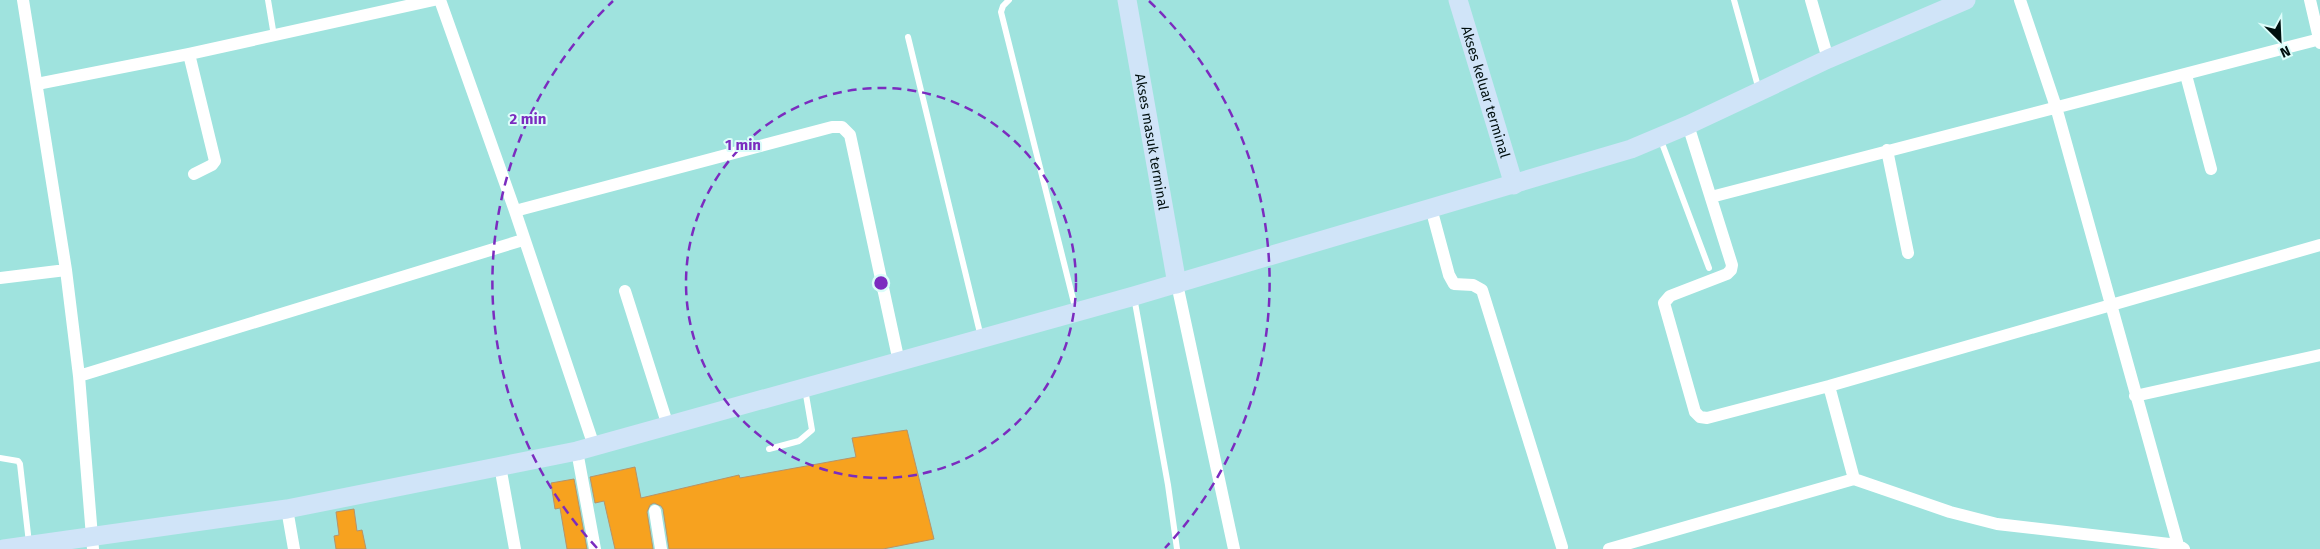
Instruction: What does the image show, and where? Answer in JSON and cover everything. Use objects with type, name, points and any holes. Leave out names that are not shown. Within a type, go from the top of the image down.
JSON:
[{"type":"street","points":[[23,0],[66,270],[79,376],[93,543]]},
{"type":"street","points":[[37,84],[189,54],[434,0]]},
{"type":"street","points":[[440,0],[515,211],[585,448],[595,549]]},
{"type":"street","name":"Akses masuk terminal","points":[[1127,0],[1177,284]]},
{"type":"street","name":"Akses keluar terminal","points":[[1458,0],[1514,185]]},
{"type":"street","points":[[1811,0],[1828,59]]},
{"type":"street","points":[[4,549],[29,544],[93,543],[287,509],[585,448],[982,339],[1177,284],[1631,149],[1688,125],[1828,59],[1966,0]]},
{"type":"street","points":[[1618,548],[1854,479],[1950,512],[1997,524],[2181,547],[2135,396],[2056,107],[2020,0]]},
{"type":"street","points":[[1711,197],[1887,150],[2320,40],[2310,0]]},
{"type":"street","points":[[189,54],[214,161],[212,165],[194,174]]},
{"type":"street","points":[[2186,75],[2210,169]]},
{"type":"street","points":[[1688,125],[1732,265],[1731,270],[1670,296],[1664,303],[1695,412],[1700,417],[1707,418],[1829,386],[2320,245]]},
{"type":"street","points":[[515,211],[832,127],[842,127],[850,136],[899,362]]},
{"type":"street","points":[[1887,150],[1908,253]]},
{"type":"street","points":[[1431,208],[1454,284],[1462,286],[1474,285],[1482,290],[1562,547]]},
{"type":"street","points":[[79,376],[523,240]]},
{"type":"street","points":[[0,278],[66,270]]},
{"type":"street","points":[[1177,284],[1234,549]]},
{"type":"street","points":[[625,291],[668,426]]},
{"type":"street","points":[[2135,396],[2320,355]]},
{"type":"street","points":[[1829,386],[1854,479]]},
{"type":"street","points":[[500,466],[515,549]]},
{"type":"street","points":[[287,509],[294,549]]},
{"type":"street","points":[[655,511],[661,549]]},
{"type":"lane","points":[[268,0],[274,36]]},
{"type":"lane","points":[[1010,0],[1001,12],[1076,312]]},
{"type":"lane","points":[[1734,0],[1759,91]]},
{"type":"lane","points":[[908,37],[982,339]]},
{"type":"lane","points":[[1660,137],[1709,268]]},
{"type":"lane","points":[[1134,296],[1177,549]]},
{"type":"lane","points":[[770,449],[799,441],[812,430],[805,388]]},
{"type":"lane","points":[[0,458],[18,461],[20,464],[29,544]]},
{"type":"building","points":[[907,430],[934,539],[883,549],[669,549],[663,509],[654,503],[650,505],[647,512],[653,549],[615,549],[604,501],[595,503],[590,477],[635,467],[641,498],[739,475],[740,478],[856,457],[852,438]]},
{"type":"building","points":[[574,479],[587,549],[567,549],[560,508],[555,509],[551,483]]},
{"type":"building","points":[[354,509],[357,531],[362,530],[366,549],[336,549],[334,536],[339,535],[336,512]]}]
